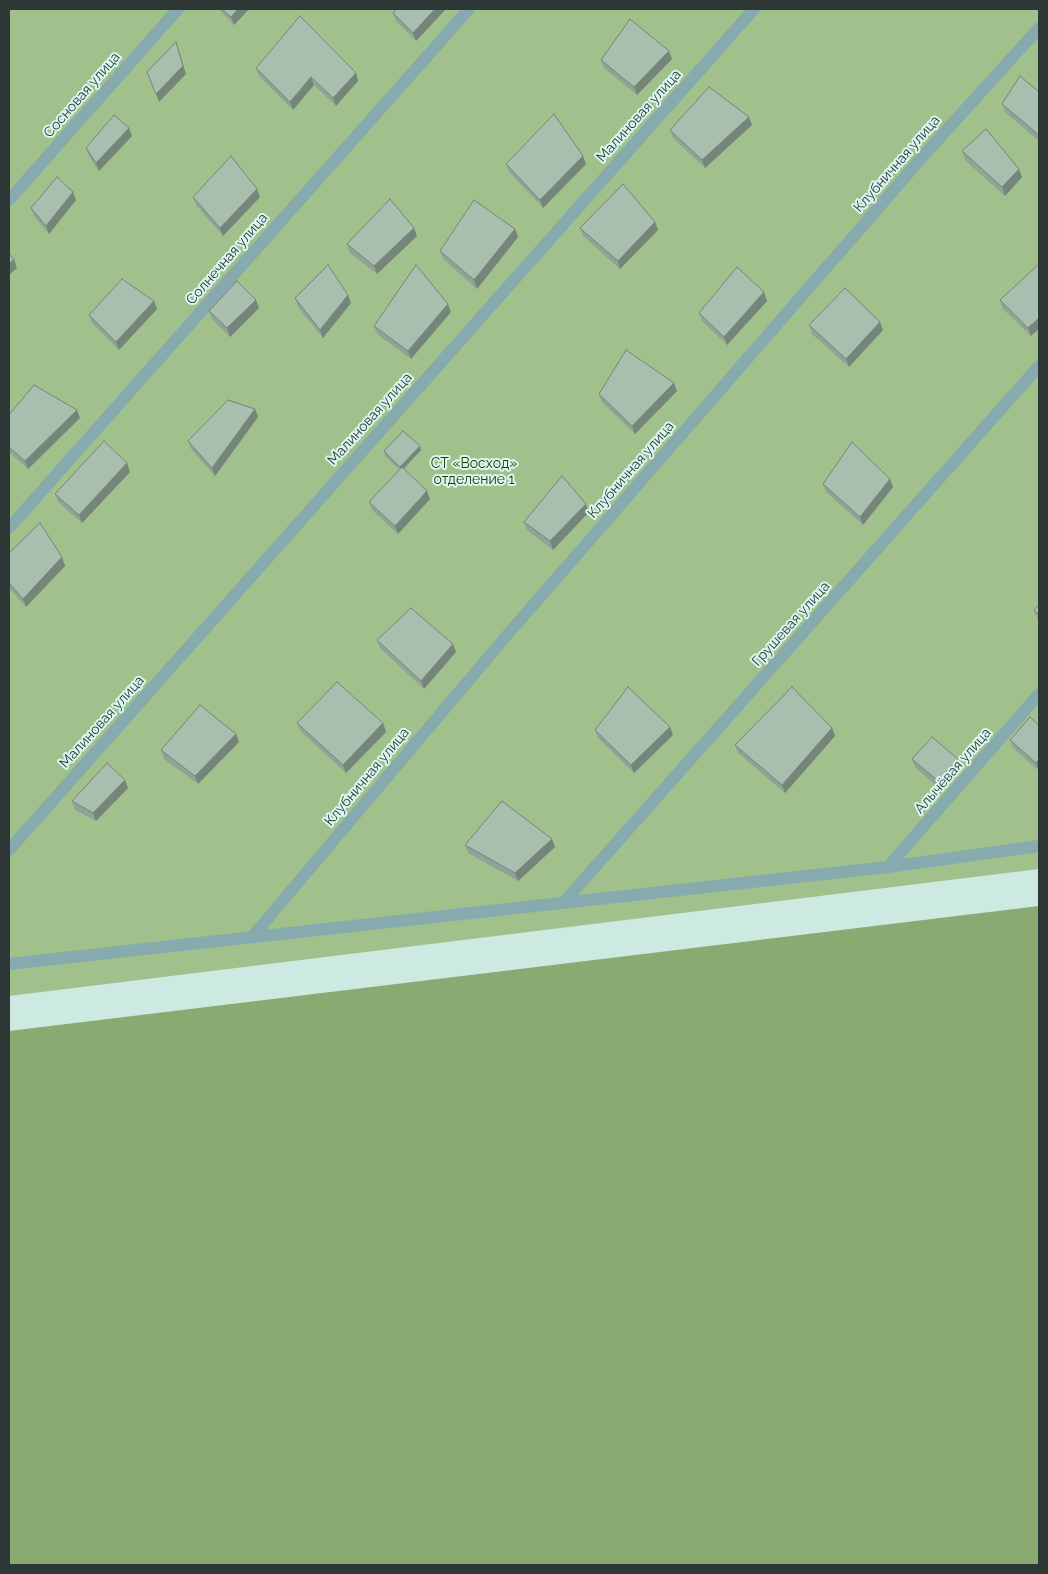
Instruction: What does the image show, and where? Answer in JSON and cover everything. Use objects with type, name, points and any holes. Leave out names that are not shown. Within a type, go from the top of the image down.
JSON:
[{"type":"street","name":"Сосновая улица","points":[[9,200],[178,9]]},
{"type":"street","name":"Солнечная улица","points":[[9,528],[468,9]]},
{"type":"street","name":"Малиновая улица","points":[[9,850],[754,9]]},
{"type":"street","name":"Клубничная улица","points":[[252,937],[502,641],[925,154],[1039,28]]},
{"type":"street","name":"Грушевая улица","points":[[564,902],[1039,366]]},
{"type":"street","name":"Алычёвая улица","points":[[888,867],[1039,694]]},
{"type":"street","points":[[9,964],[888,867],[1039,846]]},
{"type":"green space","name":"СТ «Восход» отделение 1","points":[[9,9],[1039,9],[1039,869],[9,996]]},
{"type":"green space","points":[[1039,906],[1039,1565],[9,1565],[9,1031]]},
{"type":"building","points":[[222,9],[238,9],[231,17]]},
{"type":"building","points":[[396,9],[435,9],[413,33],[393,13]]},
{"type":"building","points":[[300,16],[356,73],[333,98],[311,77],[290,102],[256,68]]},
{"type":"building","points":[[630,19],[669,51],[634,87],[601,60]]},
{"type":"building","points":[[176,42],[183,66],[156,94],[147,72]]},
{"type":"building","points":[[1020,76],[1039,92],[1039,135],[1002,104]]},
{"type":"building","points":[[709,87],[749,117],[702,160],[670,130]]},
{"type":"building","points":[[554,114],[583,156],[540,200],[506,164]]},
{"type":"building","points":[[114,115],[129,128],[96,163],[86,148]]},
{"type":"building","points":[[986,129],[1019,169],[1002,187],[962,151]]},
{"type":"building","points":[[231,156],[257,189],[220,228],[193,197]]},
{"type":"building","points":[[57,177],[73,192],[46,226],[31,208]]},
{"type":"building","points":[[623,184],[655,222],[618,261],[580,228]]},
{"type":"building","points":[[390,199],[414,228],[374,266],[347,244]]},
{"type":"building","points":[[474,200],[515,229],[474,280],[440,251]]},
{"type":"building","points":[[9,254],[14,259],[9,264]]},
{"type":"building","points":[[1039,264],[1039,318],[1028,328],[1000,300]]},
{"type":"building","points":[[328,265],[348,295],[320,330],[295,298]]},
{"type":"building","points":[[416,265],[448,304],[408,351],[374,326]]},
{"type":"building","points":[[737,267],[764,292],[724,337],[699,313]]},
{"type":"building","points":[[122,279],[154,301],[116,342],[89,315]]},
{"type":"building","points":[[237,281],[256,300],[227,328],[209,311]]},
{"type":"building","points":[[845,288],[880,322],[846,359],[809,325]]},
{"type":"building","points":[[626,350],[674,383],[632,426],[599,394]]},
{"type":"building","points":[[34,385],[77,410],[25,461],[9,447],[9,415]]},
{"type":"building","points":[[228,400],[255,409],[212,468],[188,441]]},
{"type":"building","points":[[403,431],[420,446],[400,467],[384,451]]},
{"type":"building","points":[[104,441],[127,463],[79,515],[55,494]]},
{"type":"building","points":[[852,442],[890,479],[860,517],[823,484]]},
{"type":"building","points":[[402,467],[427,491],[395,526],[369,502]]},
{"type":"building","points":[[562,476],[586,504],[550,541],[524,522]]},
{"type":"building","points":[[40,523],[62,557],[23,599],[9,583],[9,553]]},
{"type":"building","points":[[1039,604],[1039,615],[1034,610]]},
{"type":"building","points":[[411,608],[453,644],[421,681],[377,640]]},
{"type":"building","points":[[337,682],[383,723],[343,765],[297,723]]},
{"type":"building","points":[[628,687],[670,727],[631,765],[595,730]]},
{"type":"building","points":[[792,687],[832,728],[782,785],[735,745]]},
{"type":"building","points":[[200,705],[236,734],[195,776],[161,750]]},
{"type":"building","points":[[1030,717],[1039,726],[1039,759],[1036,763],[1010,740]]},
{"type":"building","points":[[932,737],[958,759],[938,781],[912,759]]},
{"type":"building","points":[[107,763],[125,780],[93,813],[72,801]]},
{"type":"building","points":[[502,801],[552,839],[515,873],[465,845]]}]
